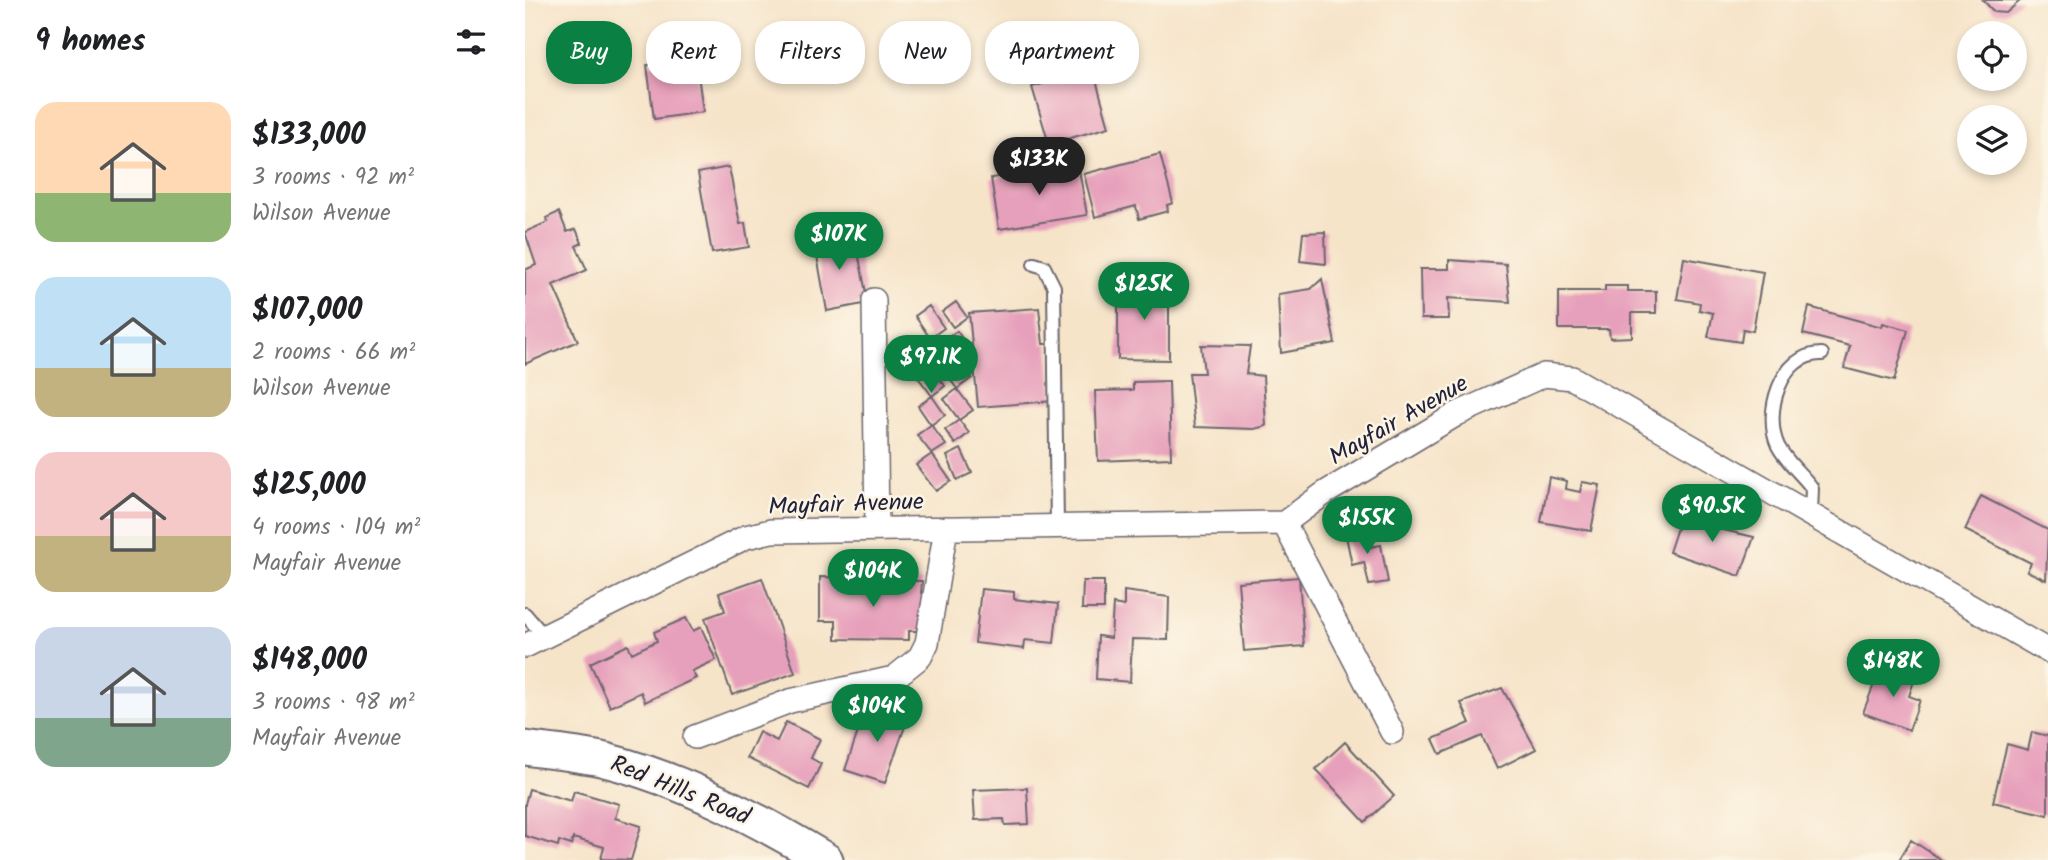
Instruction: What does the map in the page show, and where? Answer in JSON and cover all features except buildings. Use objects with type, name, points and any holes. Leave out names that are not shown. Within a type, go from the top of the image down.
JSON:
[{"type":"main road","name":"Red Hills Road","points":[[525,748],[605,760],[707,797],[781,833],[826,860]]},
{"type":"street","points":[[874,300],[877,529]]},
{"type":"street","name":"Mayfair Avenue","points":[[534,641],[746,537],[797,528],[1284,523],[1325,493],[1457,414],[1544,375],[1572,378],[2048,651]]},
{"type":"street","points":[[1284,523],[1392,732]]},
{"type":"street","points":[[695,737],[790,701],[894,678],[921,657],[927,643],[946,528]]},
{"type":"lane","points":[[1034,264],[1044,267],[1054,287],[1057,527]]},
{"type":"lane","points":[[1811,513],[1812,488],[1787,461],[1773,433],[1771,421],[1775,402],[1790,369],[1805,356],[1822,354]]},
{"type":"lane","points":[[525,614],[534,641]]}]
